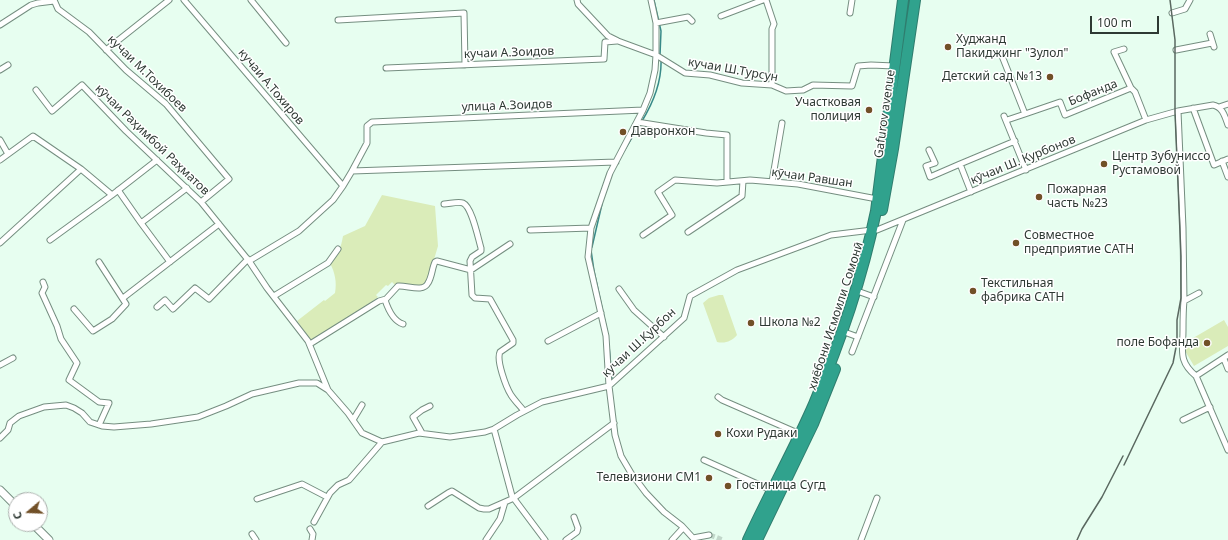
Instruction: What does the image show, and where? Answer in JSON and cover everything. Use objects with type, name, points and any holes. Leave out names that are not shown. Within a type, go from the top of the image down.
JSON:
[{"type":"highway","points":[[875,230],[894,66],[901,51],[904,0]]},
{"type":"highway","name":"Gafurov avenue","points":[[875,230],[891,164],[901,51],[915,0]]},
{"type":"highway","name":"хиёбони Исмоили Сомонӣ","points":[[757,540],[820,406],[847,333],[860,292],[875,230]]},
{"type":"highway","name":"хиёбони Исмоили Сомонӣ","points":[[748,540],[800,434],[813,404],[842,333],[875,230]]},
{"type":"main road","points":[[0,490],[8,498]]},
{"type":"main road","points":[[41,532],[49,540]]},
{"type":"street","points":[[106,50],[169,0]]},
{"type":"street","name":"кучаи А.Тохиров","points":[[184,0],[343,186]]},
{"type":"street","points":[[251,0],[286,43]]},
{"type":"street","name":"кучаи Ш.Турсун","points":[[577,0],[578,4],[608,36],[659,57],[685,73],[710,75],[742,83],[772,85],[786,91],[803,90],[813,85],[852,86],[858,66],[894,66]]},
{"type":"street","points":[[651,0],[656,23],[659,57],[650,93],[639,122],[616,162],[591,228],[588,257],[606,336],[609,386],[615,435],[621,456],[631,473],[646,493],[664,512],[693,538],[709,537]]},
{"type":"street","points":[[722,16],[762,0]]},
{"type":"street","points":[[766,0],[774,24],[772,29],[772,85]]},
{"type":"street","points":[[850,12],[852,0]]},
{"type":"street","points":[[1172,13],[1185,9],[1190,0]]},
{"type":"street","points":[[0,25],[31,5],[38,2],[54,1]]},
{"type":"street","name":"кучаи М.Тохибоев","points":[[54,1],[58,9],[89,32],[126,70],[166,104],[229,179],[202,202]]},
{"type":"street","points":[[338,20],[464,14],[465,65]]},
{"type":"street","points":[[656,23],[688,17],[692,21]]},
{"type":"street","points":[[1176,50],[1213,45],[1210,34]]},
{"type":"street","name":"кучаи А.Зоидов","points":[[386,68],[604,59],[605,42],[618,41]]},
{"type":"street","name":"Бофанда","points":[[1124,49],[1114,52],[1130,88],[1135,92],[1146,120]]},
{"type":"street","points":[[1002,56],[1025,114]]},
{"type":"street","points":[[0,70],[8,65]]},
{"type":"street","name":"кӯчаи Раҳимбой Раҳматов","points":[[36,90],[52,111],[82,85],[126,131],[202,202],[249,260],[310,344],[328,390]]},
{"type":"street","name":"Бофанда","points":[[1026,170],[1006,118],[1025,114],[1060,102],[1065,115],[1130,88]]},
{"type":"street","name":"кӯчаи Ш. Курбонов","points":[[875,230],[903,220],[1146,120],[1193,108],[1213,105],[1219,107],[1228,104]]},
{"type":"street","points":[[1219,107],[1228,125]]},
{"type":"street","points":[[1193,108],[1214,165],[1228,159]]},
{"type":"street","name":"улица А.Зоидов","points":[[352,171],[368,144],[367,126],[372,122],[643,110]]},
{"type":"street","points":[[1178,111],[1183,228],[1184,301],[1181,346],[1182,353],[1189,370],[1196,376],[1228,450]]},
{"type":"street","points":[[639,122],[727,135],[727,181]]},
{"type":"street","points":[[772,182],[782,123]]},
{"type":"street","points":[[0,160],[33,136],[81,169],[112,195]]},
{"type":"street","points":[[0,140],[8,154]]},
{"type":"street","points":[[930,150],[935,163],[926,166],[930,177],[1015,141]]},
{"type":"street","points":[[50,240],[157,160]]},
{"type":"street","points":[[1222,161],[1228,177]]},
{"type":"street","points":[[157,307],[165,300],[173,309],[195,288],[209,299],[249,260],[299,231],[333,200],[352,171],[616,162]]},
{"type":"street","points":[[960,164],[971,192]]},
{"type":"street","points":[[0,243],[81,169]]},
{"type":"street","name":"кӯчаи Равшан","points":[[643,235],[672,215],[658,192],[675,180],[717,183],[727,181],[743,181],[798,184],[878,199]]},
{"type":"street","points":[[688,232],[742,196],[743,181]]},
{"type":"street","points":[[141,223],[187,188]]},
{"type":"street","points":[[118,190],[170,262]]},
{"type":"street","points":[[444,204],[462,203],[468,206],[472,216],[481,248],[479,253],[471,258],[473,297],[490,299],[514,340],[513,344],[500,352],[498,359],[511,395],[524,410]]},
{"type":"street","points":[[852,352],[903,220]]},
{"type":"street","points":[[123,298],[219,224]]},
{"type":"street","points":[[530,230],[591,228]]},
{"type":"street","name":"кучаи Ш.Қурбон","points":[[382,442],[419,432],[450,437],[484,432],[494,429],[524,410],[542,402],[609,386],[684,318],[690,296],[737,270],[831,235],[875,230]]},
{"type":"street","points":[[471,270],[510,244]]},
{"type":"street","points":[[274,296],[328,263],[338,249]]},
{"type":"street","points":[[310,344],[379,301],[385,300],[398,286],[422,288],[428,284],[437,260],[471,270]]},
{"type":"street","points":[[74,309],[93,331],[112,319],[126,304],[99,262]]},
{"type":"street","points":[[43,282],[46,287],[42,293],[57,326],[61,339],[77,363],[69,380],[99,402],[109,404],[99,425]]},
{"type":"street","points":[[619,289],[634,310],[664,337]]},
{"type":"street","points":[[860,292],[874,296]]},
{"type":"street","points":[[1184,301],[1199,293]]},
{"type":"street","points":[[385,300],[387,307],[397,322],[403,324]]},
{"type":"street","points":[[548,341],[601,313]]},
{"type":"street","points":[[847,333],[858,337]]},
{"type":"street","points":[[1196,376],[1226,357],[1228,369]]},
{"type":"street","points":[[0,365],[13,358]]},
{"type":"street","points":[[0,438],[8,430],[10,423],[19,416],[44,407],[66,405],[82,413],[90,422],[114,427],[191,419],[226,406],[252,394],[299,383],[317,383],[328,390],[362,433],[382,442],[349,480],[338,485],[330,493],[314,522]]},
{"type":"street","points":[[718,397],[800,434]]},
{"type":"street","points":[[353,420],[362,405]]},
{"type":"street","points":[[422,433],[413,417],[430,406]]},
{"type":"street","points":[[1183,420],[1210,407]]},
{"type":"street","points":[[428,506],[452,491],[484,510],[514,498],[614,423]]},
{"type":"street","points":[[494,429],[512,496],[545,540]]},
{"type":"street","points":[[704,460],[772,490]]},
{"type":"street","points":[[257,499],[302,484],[327,498]]},
{"type":"street","points":[[861,540],[877,498]]},
{"type":"street","points":[[486,540],[500,519],[505,502]]},
{"type":"street","points":[[566,540],[577,532],[578,528],[574,516]]},
{"type":"street","points":[[672,540],[683,528]]},
{"type":"street","points":[[310,529],[312,540]]},
{"type":"street","points":[[252,534],[256,540]]},
{"type":"green space","points":[[382,195],[435,206],[438,246],[427,283],[423,287],[396,286],[392,282],[388,286],[386,285],[376,295],[378,297],[365,307],[315,341],[310,339],[297,321],[335,293],[335,278],[330,263],[339,251],[343,236],[365,226]]},
{"type":"green space","points":[[723,295],[737,335],[733,339],[723,343],[717,342],[703,303],[709,298]]},
{"type":"green space","name":"поле Бофанда","points":[[1224,320],[1228,327],[1228,346],[1194,366],[1184,349],[1188,341]]},
{"type":"waterway","points":[[654,0],[661,31],[660,55]]},
{"type":"waterway","points":[[642,121],[656,92],[660,75],[661,59]]},
{"type":"waterway","points":[[624,151],[640,124]]},
{"type":"waterway","points":[[592,247],[602,204]]},
{"type":"waterway","points":[[591,250],[607,331]]},
{"type":"waterway","points":[[609,346],[612,378]]},
{"type":"tunnel","points":[[710,535],[723,540]]},
{"type":"railway","points":[[1124,465],[1173,363],[1177,342],[1177,320],[1181,298],[1181,256],[1175,112],[1175,40],[1170,0]]},
{"type":"railway","points":[[1077,540],[1082,529],[1102,497],[1123,456]]},
{"type":"place","name":"Худжанд Пакиджинг \"Зулол\"","points":[[948,47]]},
{"type":"place","name":"Детский сад №13","points":[[1050,77]]},
{"type":"place","name":"Участковая полиция","points":[[869,110]]},
{"type":"place","name":"Давронхон","points":[[623,132]]},
{"type":"place","name":"Центр Зубуниссо Рустамовой","points":[[1104,164]]},
{"type":"place","name":"Пожарная часть №23","points":[[1039,197]]},
{"type":"place","name":"Совместное предприятие CATH","points":[[1016,243]]},
{"type":"place","name":"Текстильная фабрика САТН","points":[[973,291]]},
{"type":"place","name":"Школа №2","points":[[751,323]]},
{"type":"place","name":"поле Бофанда","points":[[1207,343]]},
{"type":"place","name":"Кохи Рудаки","points":[[718,434]]},
{"type":"place","name":"Телевизиони СМ1","points":[[709,478]]},
{"type":"place","name":"Гостиница Сугд","points":[[728,486]]}]
